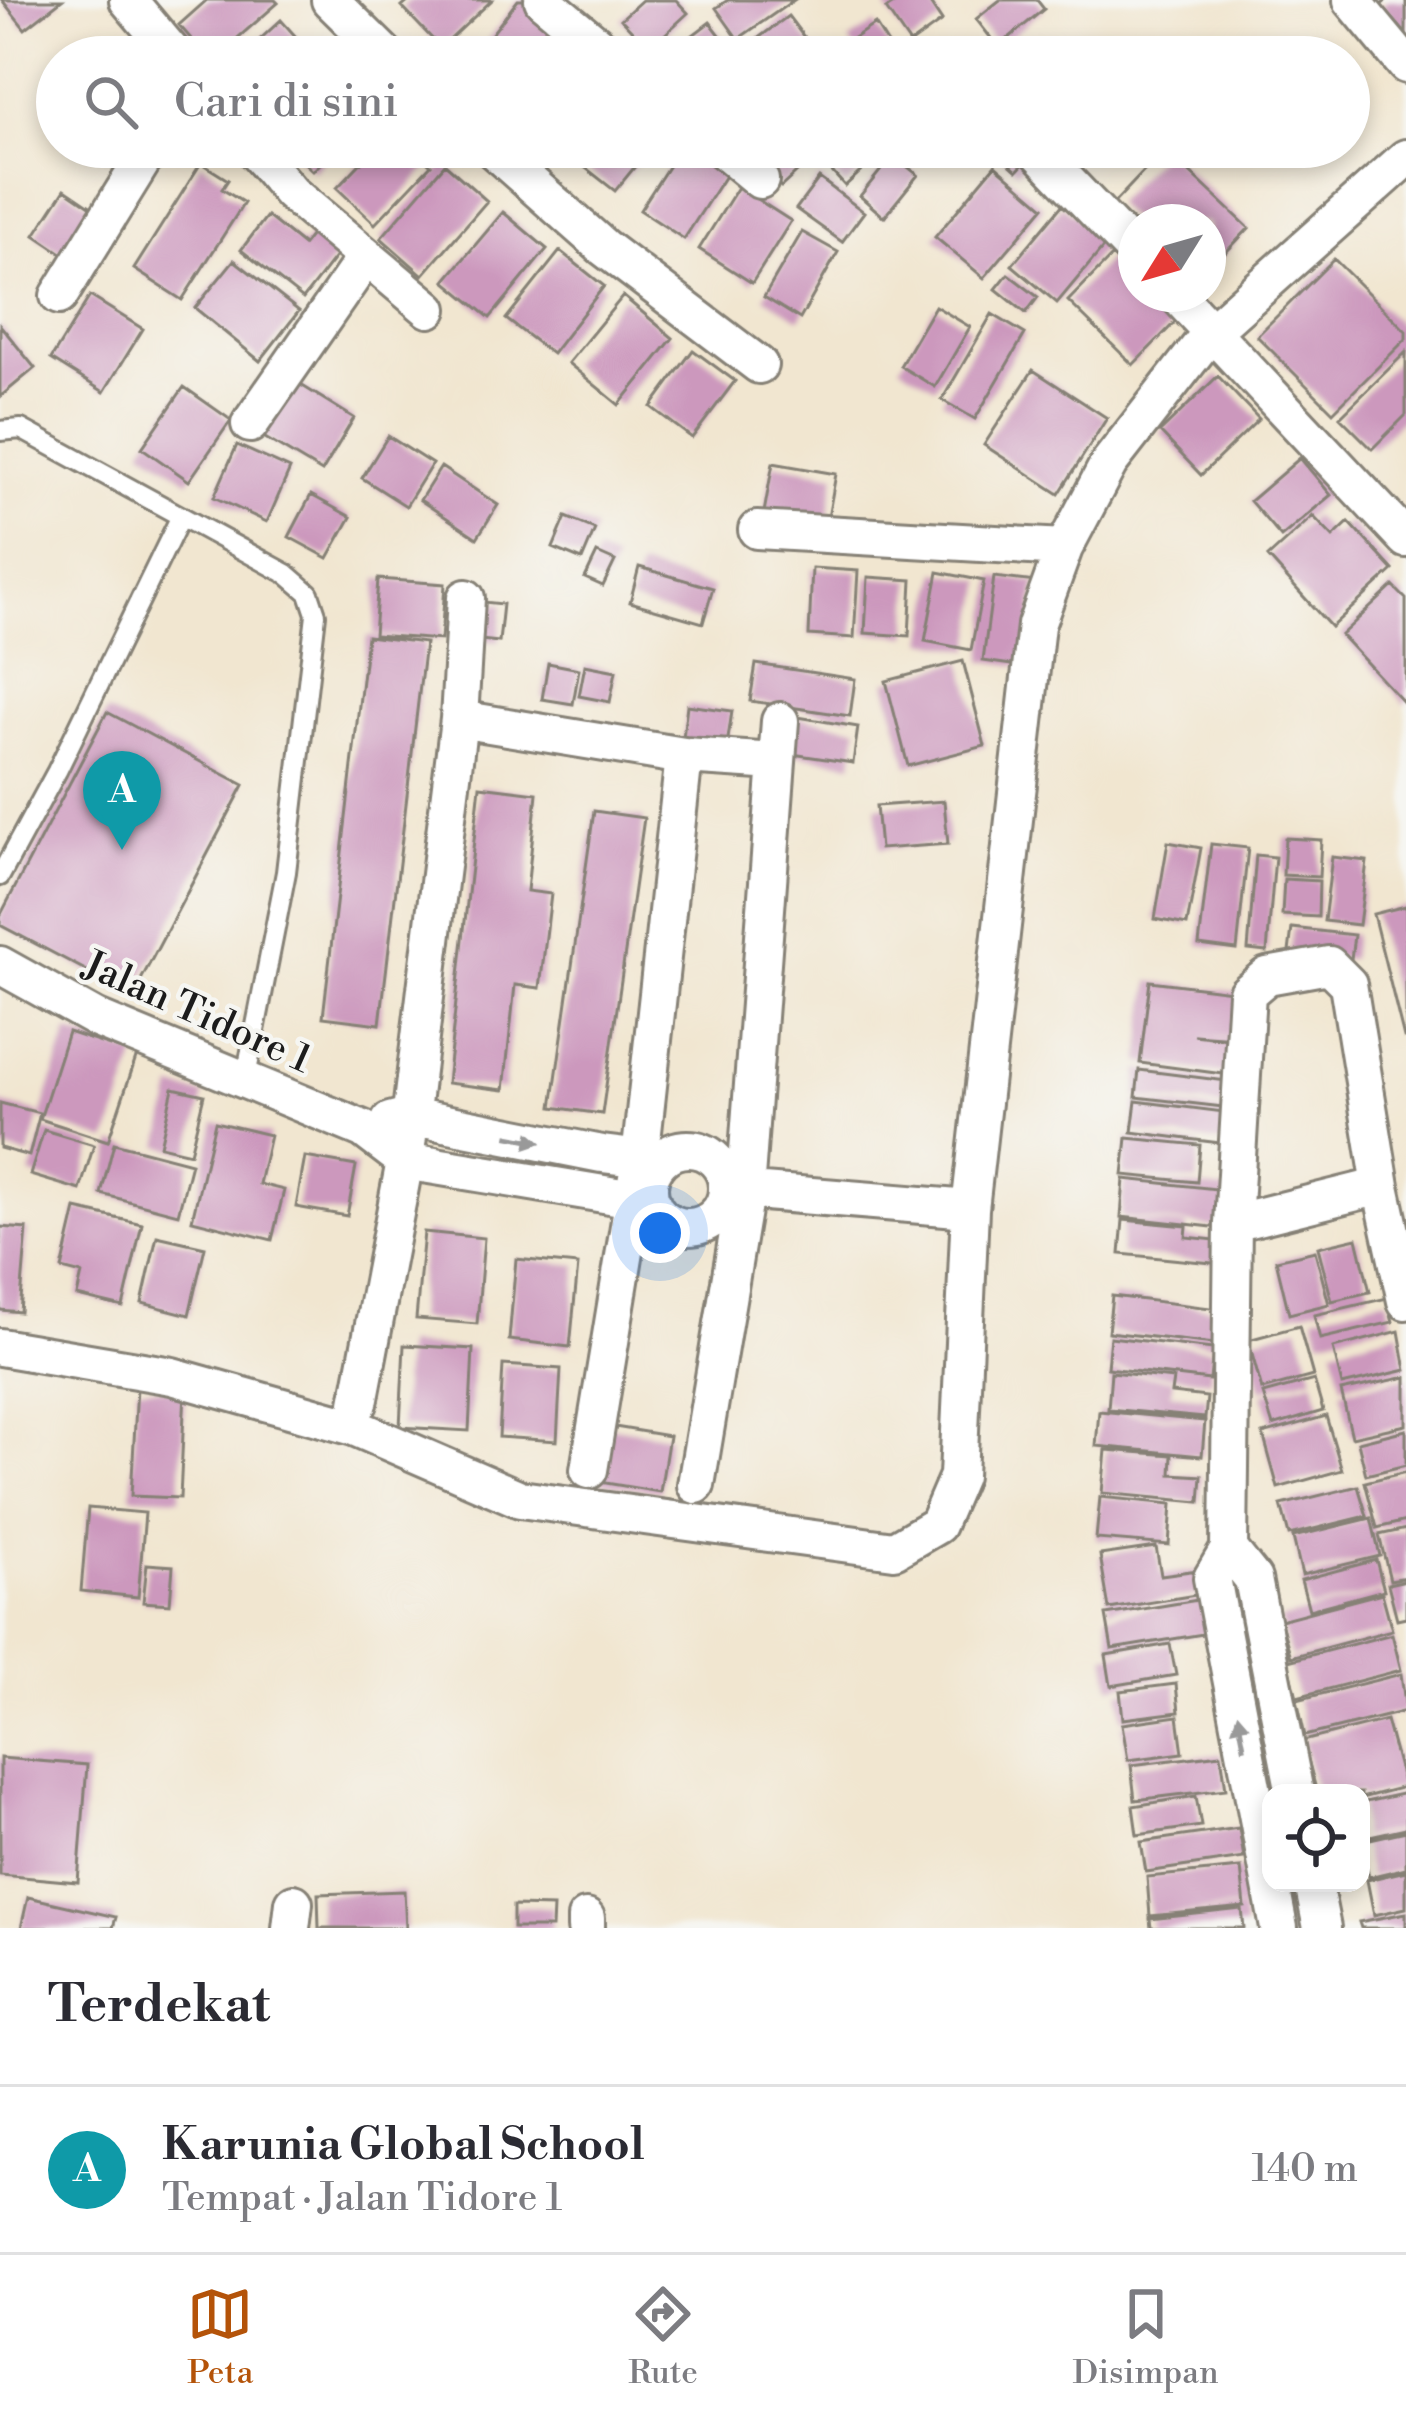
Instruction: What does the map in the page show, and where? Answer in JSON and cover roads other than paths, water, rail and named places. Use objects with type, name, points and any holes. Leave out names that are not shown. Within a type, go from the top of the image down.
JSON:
[{"type":"street","points":[[128,0],[158,36]]},
{"type":"street","points":[[330,0],[367,36]]},
{"type":"street","points":[[543,0],[587,36]]},
{"type":"street","points":[[1352,0],[1406,65]]},
{"type":"street","points":[[0,1347],[172,1376],[354,1427],[520,1499],[894,1550],[937,1526],[958,1476],[970,1210],[1036,625],[1064,548],[1109,463],[1212,331],[1406,158]]},
{"type":"street","points":[[59,296],[138,168]]},
{"type":"street","points":[[270,168],[291,193],[429,309]]},
{"type":"street","points":[[514,168],[603,247],[758,365]]},
{"type":"street","points":[[745,168],[760,180]]},
{"type":"street","points":[[1054,168],[1118,234]]},
{"type":"street","points":[[250,424],[366,257]]},
{"type":"street","points":[[1194,312],[1406,539]]},
{"type":"street","points":[[757,530],[1064,548]]},
{"type":"street","points":[[359,1402],[406,1162],[459,718],[466,598]]},
{"type":"street","points":[[459,718],[684,756],[776,762]]},
{"type":"street","points":[[697,1485],[736,1191],[780,721]]},
{"type":"street","points":[[589,1470],[650,1160],[684,756]]},
{"type":"street","name":"Jalan Tidore 1","points":[[0,965],[97,1019],[363,1129],[406,1162]]},
{"type":"street","points":[[1279,1928],[1212,1578],[1228,1549],[1233,1223],[1247,993],[1267,976],[1329,965],[1348,984],[1381,1186],[1406,1301]]},
{"type":"street","points":[[363,1129],[410,1116],[650,1160],[688,1148],[716,1160],[736,1191]]},
{"type":"street","points":[[406,1162],[642,1200],[672,1223],[702,1224],[736,1191]]},
{"type":"street","points":[[1233,1223],[1381,1186]]},
{"type":"street","points":[[736,1191],[970,1210]]},
{"type":"street","points":[[1228,1549],[1253,1579],[1293,1784]]},
{"type":"street","points":[[1315,1892],[1322,1928]]},
{"type":"lane","points":[[0,431],[21,429],[287,574],[309,593],[316,614],[286,872],[245,1082]]},
{"type":"lane","points":[[0,876],[182,516]]},
{"type":"place","name":"Karunia Global School","points":[[122,850]]}]
